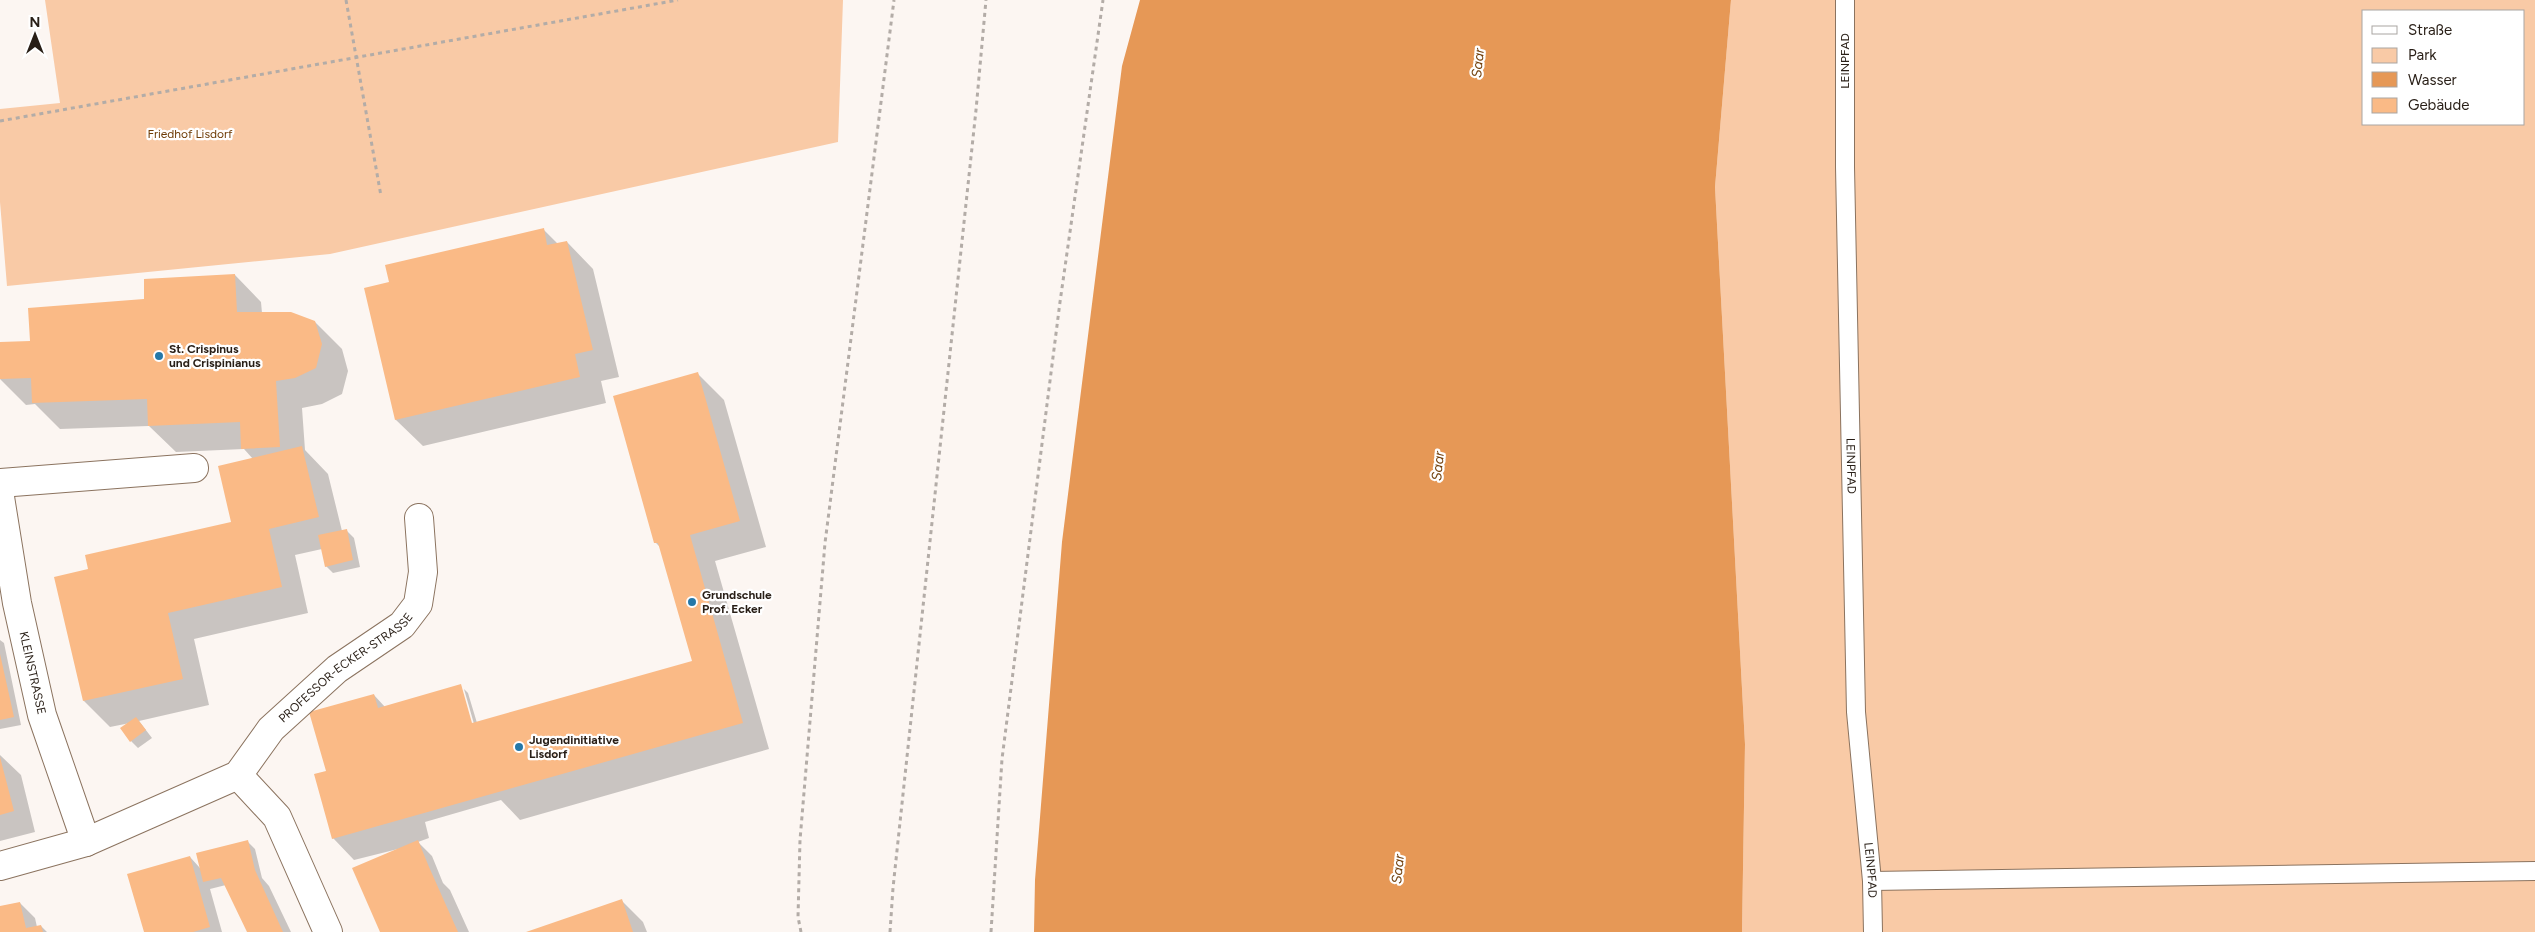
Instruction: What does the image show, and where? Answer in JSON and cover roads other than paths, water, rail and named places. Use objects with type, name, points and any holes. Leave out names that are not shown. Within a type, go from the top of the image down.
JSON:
[{"type":"street","points":[[0,483],[194,468]]},
{"type":"street","name":"KLEINSTRASSE","points":[[0,497],[16,604],[42,715],[86,842]]},
{"type":"street","name":"PROFESSOR-ECKER-STRASSE","points":[[238,775],[271,729],[337,669],[402,626],[418,604],[423,572],[420,518]]},
{"type":"street","points":[[0,866],[86,842],[238,775],[277,817],[328,932]]},
{"type":"lane","name":"LEINPFAD","points":[[1845,0],[1845,167],[1856,712],[1872,880],[1873,932]]},
{"type":"lane","points":[[1872,880],[2535,871]]},
{"type":"water","name":"Saar","points":[[1140,0],[1731,0],[1715,187],[1745,744],[1742,932],[1034,932],[1035,880],[1062,542],[1122,66]]},
{"type":"place","name":"St. Crispinus und Crispinianus","points":[[159,356]]},
{"type":"place","name":"Grundschule Prof. Ecker","points":[[692,602]]},
{"type":"place","name":"Jugendinitiative Lisdorf","points":[[519,747]]},
{"type":"park label","name":"Friedhof Lisdorf","points":[[190,134]]}]
